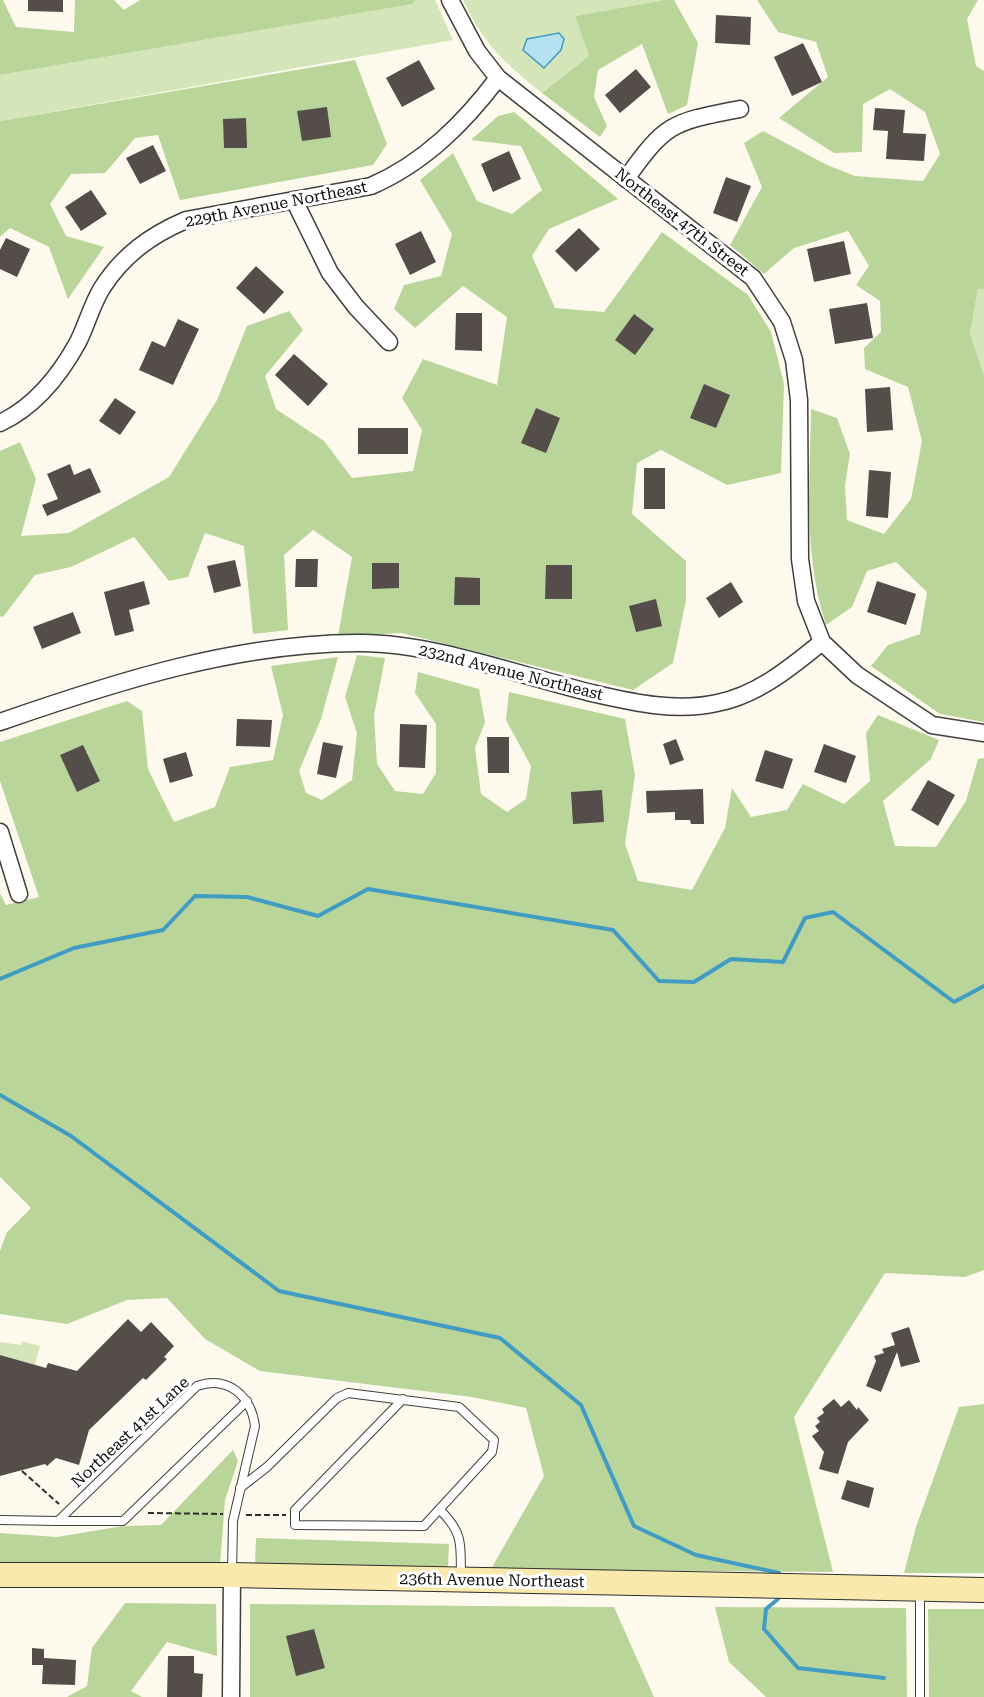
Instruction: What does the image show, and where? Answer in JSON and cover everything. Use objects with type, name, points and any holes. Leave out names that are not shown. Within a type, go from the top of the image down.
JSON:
[{"type":"street","name":"Northeast 47th Street","points":[[450,0],[477,51],[498,78],[753,278],[782,322],[794,360],[799,400],[800,559],[806,601],[822,642]]},
{"type":"street","name":"229th Avenue Northeast","points":[[0,423],[31,403],[50,383],[78,342],[101,289],[119,264],[142,243],[160,231],[186,220],[371,186],[394,176],[454,130],[498,78]]},
{"type":"street","points":[[626,179],[651,142],[669,128],[690,119],[740,109]]},
{"type":"street","points":[[294,200],[330,273],[389,342]]},
{"type":"street","points":[[822,642],[857,675],[932,725],[984,733]]},
{"type":"street","name":"232nd Avenue Northeast","points":[[0,722],[207,660],[309,645],[363,643],[413,648],[633,702],[675,707],[717,703],[756,689],[790,668],[822,642]]},
{"type":"street","points":[[0,832],[19,894]]},
{"type":"street","name":"236th Avenue Northeast","points":[[0,1575],[232,1575],[984,1590]]},
{"type":"street","points":[[231,1697],[232,1575]]},
{"type":"lane","name":"Northeast 41st Lane","points":[[58,1521],[197,1386],[209,1382],[222,1383],[238,1390],[247,1401]]},
{"type":"lane","points":[[240,1488],[267,1467],[337,1398],[348,1393],[459,1407],[494,1440],[487,1461],[424,1526],[295,1525],[295,1510],[403,1400]]},
{"type":"lane","points":[[0,1520],[123,1521],[247,1401],[253,1413],[255,1426],[234,1515],[232,1575]]},
{"type":"lane","points":[[441,1511],[455,1524],[460,1536],[461,1579]]},
{"type":"lane","points":[[920,1588],[920,1697]]},
{"type":"path","points":[[22,1470],[58,1503],[70,1510]]},
{"type":"path","points":[[131,1514],[295,1515]]},
{"type":"green space","points":[[0,0],[3,0],[16,27],[74,32],[75,0],[114,0],[124,10],[140,0],[415,0],[413,4],[0,75]]},
{"type":"green space","points":[[415,0],[435,0],[453,40],[0,121],[0,75],[413,4]]},
{"type":"green space","points":[[463,0],[664,0],[575,16],[589,56],[542,93],[496,52],[479,29]]},
{"type":"green space","points":[[674,0],[698,43],[687,105],[668,114],[642,44],[598,70],[594,97],[607,126],[600,137],[542,93],[589,56],[575,16]]},
{"type":"green space","points":[[757,0],[978,0],[967,19],[976,66],[984,71],[984,289],[978,289],[970,334],[984,375],[984,722],[940,714],[871,666],[888,645],[920,634],[927,592],[896,562],[867,571],[852,607],[826,625],[819,599],[811,545],[809,491],[811,409],[837,418],[850,454],[845,485],[847,520],[884,534],[911,499],[922,441],[908,387],[865,369],[864,348],[881,332],[880,301],[856,285],[869,266],[848,231],[794,248],[764,274],[730,245],[762,187],[744,143],[763,131],[827,165],[855,176],[923,181],[940,154],[925,112],[890,89],[863,104],[862,152],[834,153],[779,118],[828,77],[816,42],[778,32]]},
{"type":"green space","points":[[355,60],[387,144],[373,165],[180,200],[158,135],[135,138],[105,173],[71,174],[50,204],[66,236],[104,247],[68,299],[49,247],[10,228],[0,237],[0,121]]},
{"type":"green space","points":[[514,112],[618,199],[549,229],[532,256],[555,308],[604,312],[662,232],[748,295],[771,332],[784,384],[781,473],[727,485],[661,450],[637,463],[632,514],[686,561],[686,600],[673,663],[633,690],[401,633],[338,636],[352,557],[313,530],[284,555],[288,630],[253,634],[244,546],[205,533],[188,577],[169,581],[134,537],[71,567],[35,575],[3,617],[0,616],[0,451],[20,442],[36,479],[21,536],[69,533],[169,477],[217,400],[247,326],[289,311],[303,330],[265,376],[276,409],[324,441],[352,478],[413,471],[422,430],[402,398],[423,359],[497,385],[507,317],[463,286],[415,328],[394,309],[404,285],[441,276],[452,234],[420,180],[453,153],[477,201],[512,214],[542,190],[521,146],[471,140],[498,116]]},
{"type":"green space","points":[[978,289],[984,289],[984,375],[970,334]]},
{"type":"green space","points":[[357,655],[385,658],[374,715],[377,764],[395,791],[423,794],[436,773],[436,724],[415,693],[418,672],[479,689],[485,722],[475,748],[481,794],[507,812],[526,799],[531,766],[506,720],[509,692],[625,719],[635,775],[625,844],[638,881],[692,890],[725,828],[732,788],[751,817],[787,810],[803,784],[844,804],[870,781],[866,733],[878,715],[939,740],[931,759],[883,801],[895,846],[936,847],[966,801],[978,759],[984,758],[984,1270],[965,1277],[885,1273],[794,1417],[833,1572],[491,1569],[544,1476],[526,1408],[472,1397],[260,1371],[205,1339],[167,1298],[127,1300],[67,1324],[0,1314],[0,1251],[7,1232],[31,1208],[0,1177],[0,893],[6,905],[39,897],[0,781],[0,742],[127,701],[142,711],[148,769],[174,822],[215,807],[230,767],[273,760],[283,715],[271,666],[338,657],[321,719],[299,771],[306,793],[322,800],[352,780],[357,733],[345,697]]},
{"type":"green space","points":[[22,1341],[40,1346],[35,1365],[0,1355],[0,1342],[21,1345]]},
{"type":"green space","points":[[984,1404],[984,1573],[904,1573],[916,1527],[959,1407]]},
{"type":"green space","points":[[233,1450],[238,1461],[225,1500],[220,1566],[0,1563],[0,1533],[57,1537],[123,1526],[161,1525]]},
{"type":"green space","points":[[256,1538],[449,1544],[448,1568],[255,1566]]},
{"type":"green space","points":[[125,1603],[216,1604],[217,1656],[167,1642],[131,1691],[142,1697],[67,1697],[87,1686],[92,1648]]},
{"type":"green space","points":[[250,1604],[614,1607],[654,1697],[250,1697]]},
{"type":"green space","points":[[715,1607],[906,1608],[907,1697],[766,1697],[729,1662]]},
{"type":"green space","points":[[928,1609],[984,1609],[984,1697],[929,1697]]},
{"type":"water","points":[[559,33],[564,39],[561,50],[544,68],[523,50],[527,39]]},
{"type":"building","points":[[28,0],[63,0],[63,12],[28,11]]},
{"type":"building","points":[[716,15],[751,17],[750,45],[715,43]]},
{"type":"building","points":[[803,43],[822,82],[792,96],[774,57]]},
{"type":"building","points":[[419,60],[435,89],[402,107],[386,78]]},
{"type":"building","points":[[636,69],[651,87],[620,113],[605,95]]},
{"type":"building","points":[[327,107],[331,137],[302,141],[297,111]]},
{"type":"building","points":[[875,108],[905,110],[903,133],[926,134],[924,161],[886,159],[888,131],[873,130]]},
{"type":"building","points":[[246,118],[247,148],[224,148],[223,119]]},
{"type":"building","points":[[153,145],[166,171],[140,184],[126,158]]},
{"type":"building","points":[[509,151],[521,179],[493,192],[481,164]]},
{"type":"building","points":[[726,177],[751,186],[737,222],[713,213]]},
{"type":"building","points":[[91,190],[107,214],[81,231],[65,207]]},
{"type":"building","points":[[579,228],[600,249],[576,272],[555,251]]},
{"type":"building","points":[[421,231],[436,262],[410,275],[395,244]]},
{"type":"building","points":[[6,238],[30,249],[17,277],[0,269],[0,250]]},
{"type":"building","points":[[844,241],[851,274],[814,282],[807,249]]},
{"type":"building","points":[[256,266],[284,292],[264,314],[236,288]]},
{"type":"building","points":[[867,303],[873,338],[835,344],[829,309]]},
{"type":"building","points":[[456,313],[482,313],[482,351],[455,350]]},
{"type":"building","points":[[634,314],[654,329],[635,355],[615,340]]},
{"type":"building","points":[[178,319],[199,329],[173,385],[139,370],[152,341],[165,347]]},
{"type":"building","points":[[294,354],[328,384],[308,406],[275,375]]},
{"type":"building","points":[[704,384],[730,395],[716,428],[690,418]]},
{"type":"building","points":[[890,387],[893,430],[867,432],[865,389]]},
{"type":"building","points":[[115,398],[136,412],[120,435],[99,421]]},
{"type":"building","points":[[536,408],[560,418],[546,453],[521,443]]},
{"type":"building","points":[[358,428],[408,428],[408,454],[358,454]]},
{"type":"building","points":[[70,464],[74,475],[90,468],[101,492],[47,516],[42,505],[58,499],[47,474]]},
{"type":"building","points":[[644,468],[665,468],[665,509],[644,509]]},
{"type":"building","points":[[869,470],[891,472],[888,518],[866,516]]},
{"type":"building","points":[[296,559],[318,559],[317,587],[295,587]]},
{"type":"building","points":[[235,560],[241,586],[214,593],[207,566]]},
{"type":"building","points":[[372,563],[399,563],[399,588],[372,589]]},
{"type":"building","points":[[546,565],[572,565],[572,599],[545,599]]},
{"type":"building","points":[[455,577],[480,578],[480,605],[454,605]]},
{"type":"building","points":[[144,581],[150,604],[129,610],[134,631],[115,636],[104,592]]},
{"type":"building","points":[[877,581],[916,594],[906,625],[867,612]]},
{"type":"building","points":[[731,582],[743,602],[719,618],[706,598]]},
{"type":"building","points":[[656,599],[662,626],[636,632],[629,606]]},
{"type":"building","points":[[73,612],[81,633],[42,649],[33,627]]},
{"type":"building","points":[[237,719],[272,720],[270,747],[236,746]]},
{"type":"building","points":[[400,724],[427,725],[425,768],[399,767]]},
{"type":"building","points":[[487,737],[509,737],[509,773],[488,773]]},
{"type":"building","points":[[676,739],[684,760],[670,765],[663,744]]},
{"type":"building","points":[[323,742],[343,746],[336,778],[317,774]]},
{"type":"building","points":[[824,744],[856,756],[846,783],[814,772]]},
{"type":"building","points":[[83,745],[100,781],[77,792],[60,755]]},
{"type":"building","points":[[765,750],[793,759],[783,789],[755,781]]},
{"type":"building","points":[[186,752],[193,776],[170,783],[163,759]]},
{"type":"building","points":[[928,780],[955,795],[938,826],[911,810]]},
{"type":"building","points":[[703,789],[704,824],[691,824],[690,820],[675,820],[675,812],[647,813],[646,791]]},
{"type":"building","points":[[602,790],[604,822],[573,824],[571,792]]},
{"type":"building","points":[[128,1319],[141,1332],[151,1322],[174,1346],[164,1357],[167,1359],[146,1380],[143,1378],[89,1430],[79,1465],[56,1458],[47,1466],[45,1464],[0,1476],[0,1355],[46,1368],[48,1363],[77,1371]]},
{"type":"building","points":[[909,1327],[920,1362],[901,1367],[897,1352],[881,1392],[866,1386],[876,1361],[874,1356],[884,1353],[882,1349],[895,1345],[891,1333]]},
{"type":"building","points":[[834,1399],[841,1407],[849,1400],[869,1420],[848,1442],[838,1474],[819,1469],[824,1452],[812,1436],[819,1431],[815,1426],[820,1422],[817,1418],[824,1413],[822,1409]]},
{"type":"building","points":[[847,1480],[874,1488],[869,1508],[841,1499]]},
{"type":"building","points":[[314,1629],[325,1668],[296,1676],[286,1636]]},
{"type":"building","points":[[32,1648],[44,1649],[44,1658],[76,1660],[75,1685],[42,1684],[43,1665],[32,1665]]},
{"type":"building","points":[[168,1656],[194,1656],[194,1673],[203,1674],[202,1697],[167,1697]]},
{"type":"waterway","points":[[0,979],[74,948],[163,930],[195,896],[247,897],[318,916],[368,889],[613,930],[659,981],[694,982],[731,959],[783,962],[805,918],[833,912],[954,1002],[984,986]]},
{"type":"waterway","points":[[0,1095],[71,1136],[279,1291],[500,1338],[581,1405],[634,1526],[696,1555],[779,1573]]},
{"type":"waterway","points":[[778,1599],[766,1609],[764,1629],[798,1668],[884,1678]]}]
